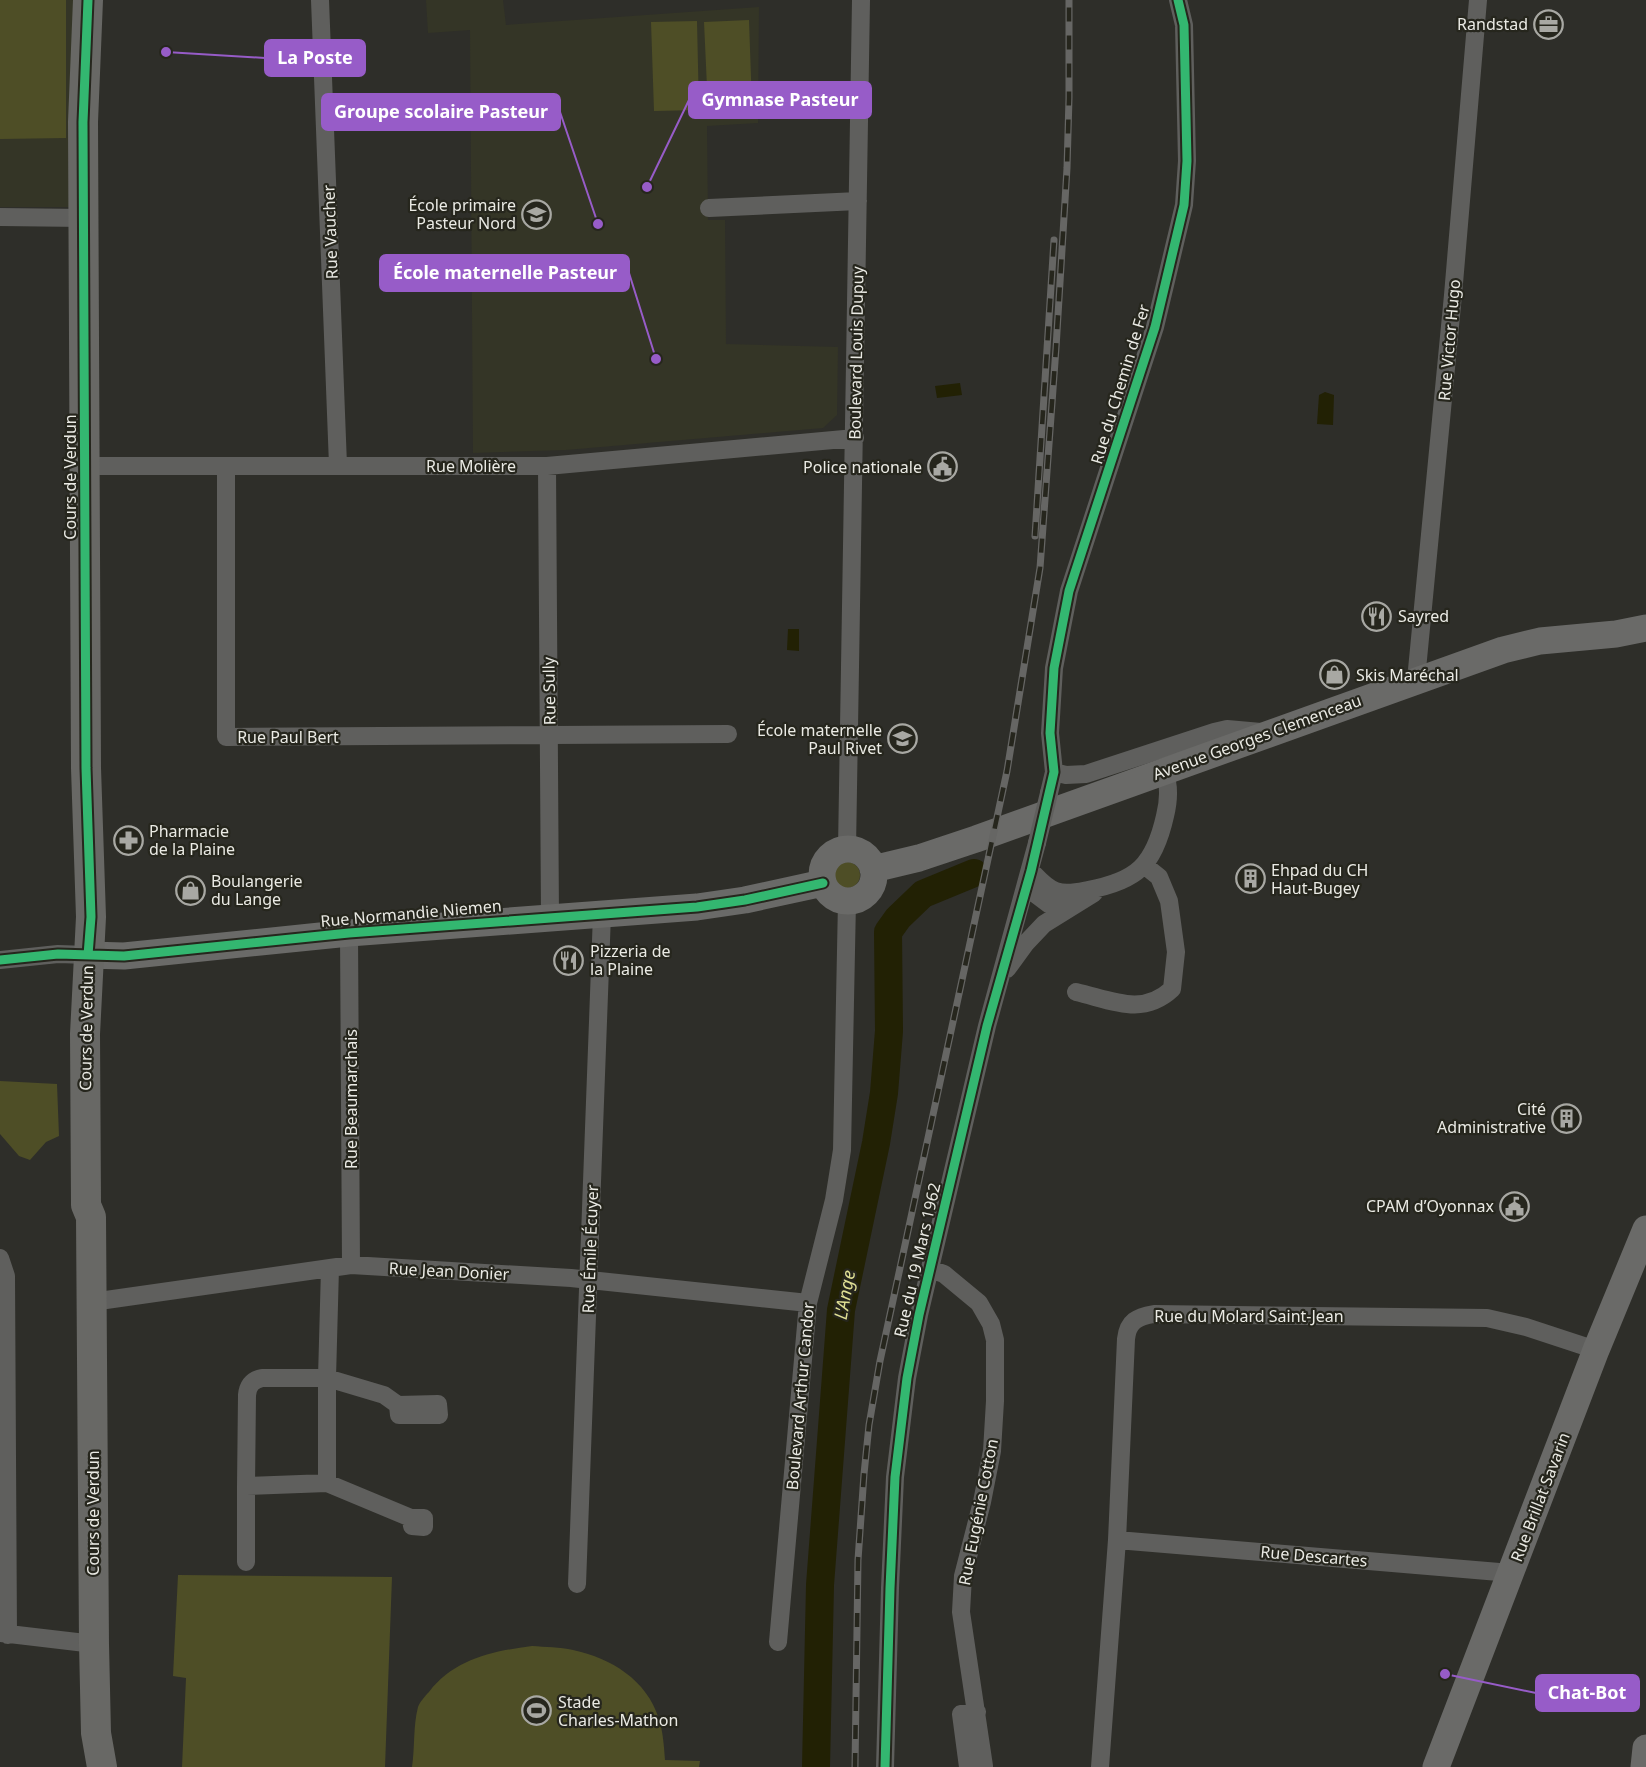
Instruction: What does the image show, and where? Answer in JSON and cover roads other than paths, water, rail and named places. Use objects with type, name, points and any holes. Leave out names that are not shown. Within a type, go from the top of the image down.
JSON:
[{"type":"main road","name":"Cours de Verdun","points":[[88,0],[83,122],[86,768],[91,916],[85,1035],[86,1205],[92,1217],[94,1644],[96,1733],[102,1767]]},
{"type":"main road","name":"Avenue Georges Clemenceau","points":[[873,869],[919,858],[976,839],[1503,650],[1540,641],[1616,634],[1646,628]]},
{"type":"main road","points":[[847,849],[861,852],[873,869],[874,879],[870,888],[856,900],[847,901],[832,896],[823,883],[822,875],[826,860],[839,851],[847,849]]},
{"type":"main road","name":"Rue Normandie Niemen","points":[[88,955],[124,956],[349,933],[724,904],[823,883]]},
{"type":"main road","name":"Rue Brillat Savarin","points":[[1436,1767],[1596,1350],[1646,1229]]},
{"type":"main road","points":[[1644,1767],[1646,1748]]},
{"type":"street","name":"Rue Vaucher","points":[[320,0],[338,465]]},
{"type":"street","name":"Boulevard Louis Dupuy","points":[[847,849],[861,0]]},
{"type":"street","name":"Rue du Chemin de Fer","points":[[1054,772],[1050,733],[1054,668],[1069,591],[1155,327],[1184,205],[1187,161],[1184,25],[1178,0]]},
{"type":"street","name":"Rue Victor Hugo","points":[[1416,680],[1453,295],[1478,0]]},
{"type":"street","points":[[709,208],[858,201]]},
{"type":"street","points":[[0,217],[84,218]]},
{"type":"street","name":"Rue Molière","points":[[86,466],[547,466],[855,438]]},
{"type":"street","name":"Rue Paul Bert","points":[[226,466],[226,737],[550,735]]},
{"type":"street","name":"Rue Sully","points":[[547,466],[550,917]]},
{"type":"street","points":[[1054,772],[1066,775],[1086,774],[1203,734],[1227,729],[1267,733]]},
{"type":"street","points":[[550,735],[728,734]]},
{"type":"street","points":[[1000,978],[1039,928],[1078,902],[1123,879],[1144,865],[1157,846],[1168,805],[1169,792],[1164,771]]},
{"type":"street","name":"Rue du 19 Mars 1962","points":[[885,1767],[896,1477],[907,1378],[987,1026],[1028,879],[1054,772]]},
{"type":"street","points":[[1076,992],[1140,1006],[1151,1004],[1172,990],[1176,952],[1169,902],[1159,877],[1144,865]]},
{"type":"street","points":[[1028,879],[1056,891],[1074,892],[1106,886]]},
{"type":"street","points":[[1028,879],[1050,905],[1069,905],[1078,902]]},
{"type":"street","name":"Boulevard Arthur Candor","points":[[778,1642],[807,1303],[834,1200],[842,1150],[847,901]]},
{"type":"street","name":"Rue Émile Écuyer","points":[[577,1584],[602,914]]},
{"type":"street","name":"Rue Beaumarchais","points":[[349,933],[351,1265]]},
{"type":"street","name":"Rue Normandie Niemen","points":[[0,960],[58,954],[88,955]]},
{"type":"street","points":[[0,1258],[6,1276],[4,1634],[94,1644]]},
{"type":"street","name":"Rue Jean Donier","points":[[92,1302],[351,1265],[589,1280],[807,1303]]},
{"type":"street","points":[[327,1483],[330,1268]]},
{"type":"street","name":"Rue Eugénie Cotton","points":[[930,1269],[944,1274],[979,1303],[991,1324],[994,1340],[995,1401],[992,1451],[963,1576],[961,1612],[984,1766],[980,1767]]},
{"type":"street","name":"Rue du Molard Saint-Jean","points":[[1100,1767],[1117,1540],[1126,1339],[1127,1329],[1132,1321],[1154,1314],[1487,1318],[1516,1324],[1596,1350]]},
{"type":"street","points":[[246,1562],[247,1395],[250,1383],[262,1378],[327,1378],[384,1395],[398,1405]]},
{"type":"street","points":[[246,1486],[327,1483],[411,1518]]},
{"type":"street","name":"Rue Descartes","points":[[1117,1540],[1511,1573]]},
{"type":"street","points":[[968,1767],[962,1714],[977,1712]]},
{"type":"waterway","name":"L'Ange","points":[[816,1767],[820,1585],[841,1310],[876,1143],[884,1093],[889,1031],[888,932],[898,918],[923,894],[974,873]]},
{"type":"railway","points":[[855,1767],[858,1560],[869,1425],[880,1361],[1007,771],[1040,568],[1067,168],[1069,0]]},
{"type":"railway","points":[[1035,536],[1054,240]]},
{"type":"place","name":"Randstad","points":[[1549,24]]},
{"type":"place","name":"La Poste","points":[[166,52]]},
{"type":"place","name":"Gymnase Pasteur","points":[[647,187]]},
{"type":"place","name":"École primaire Pasteur Nord","points":[[537,214]]},
{"type":"place","name":"Groupe scolaire Pasteur","points":[[598,224]]},
{"type":"place","name":"École maternelle Pasteur","points":[[656,359]]},
{"type":"place","name":"Police nationale","points":[[943,467]]},
{"type":"place","name":"Sayred","points":[[1377,616]]},
{"type":"place","name":"Skis Maréchal","points":[[1335,675]]},
{"type":"place","name":"École maternelle Paul Rivet","points":[[903,739]]},
{"type":"place","name":"Pharmacie de la Plaine","points":[[128,840]]},
{"type":"place","name":"Ehpad du CH Haut-Bugey","points":[[1250,879]]},
{"type":"place","name":"Boulangerie du Lange","points":[[190,890]]},
{"type":"place","name":"Pizzeria de la Plaine","points":[[569,960]]},
{"type":"place","name":"Cité Administrative","points":[[1567,1118]]},
{"type":"place","name":"CPAM d’Oyonnax","points":[[1515,1206]]},
{"type":"place","name":"Chat-Bot","points":[[1445,1674]]},
{"type":"place","name":"Stade Charles-Mathon","points":[[537,1711]]}]
